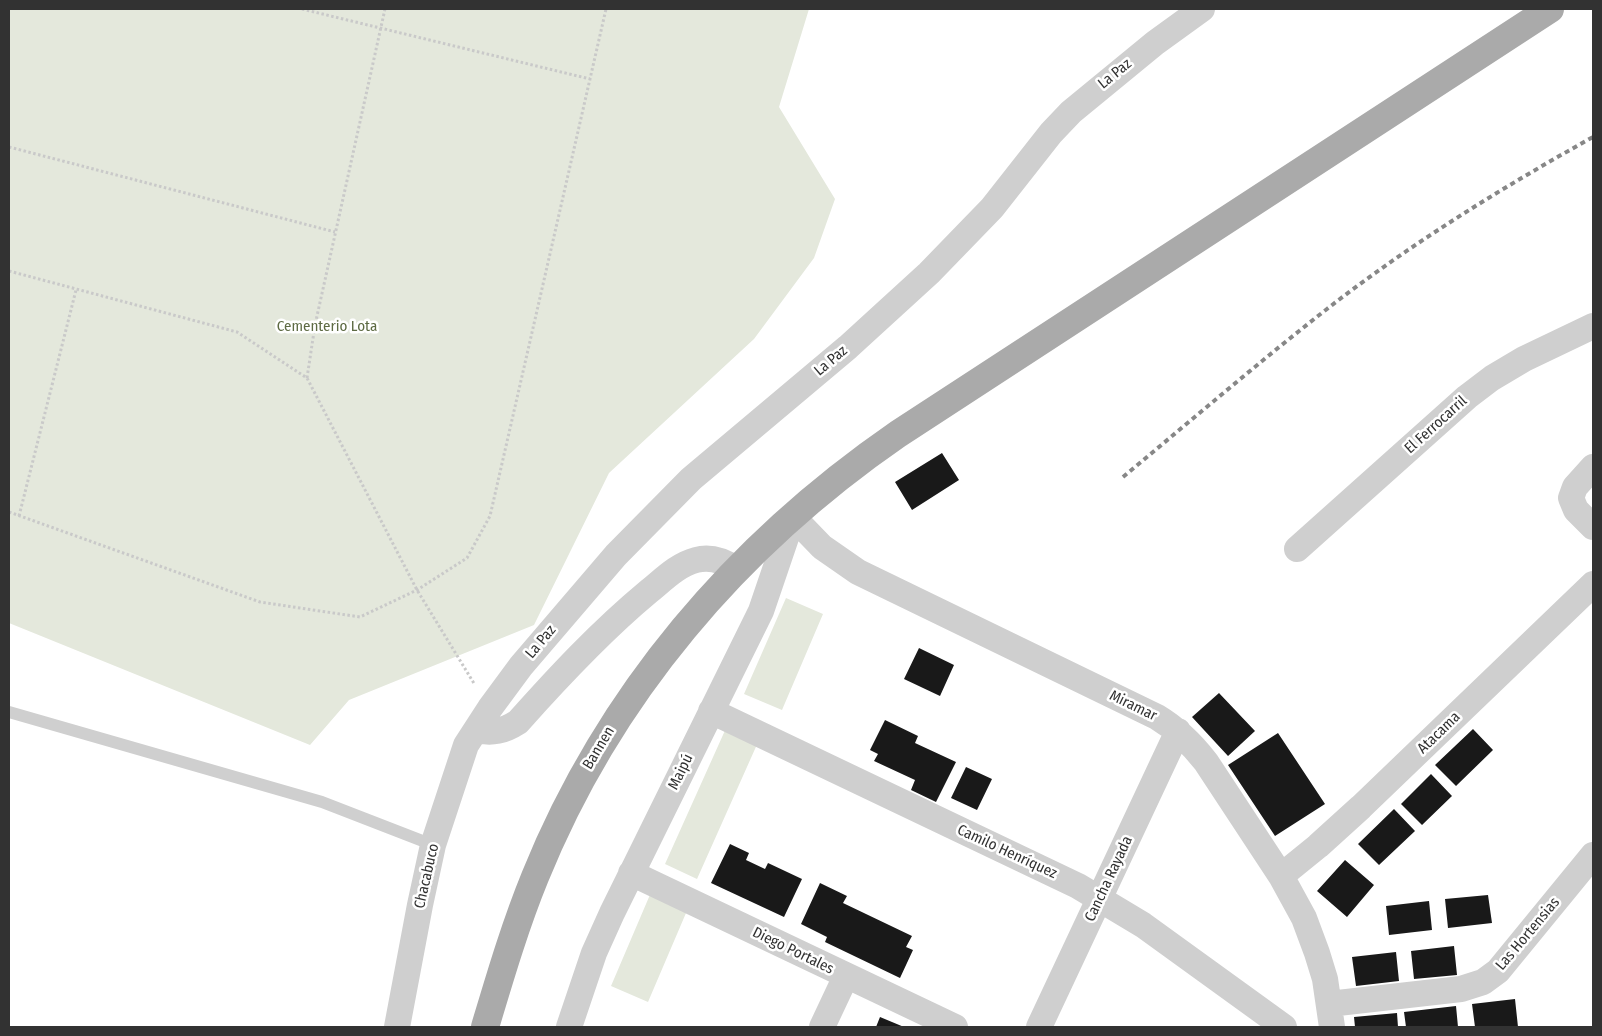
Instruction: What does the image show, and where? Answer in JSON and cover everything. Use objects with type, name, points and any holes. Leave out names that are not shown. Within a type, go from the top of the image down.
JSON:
[{"type":"main road","points":[[793,517],[852,466],[898,434],[1550,9]]},
{"type":"main road","name":"Bannen","points":[[485,1027],[518,922],[535,876],[581,779],[611,728],[672,641],[736,569],[793,517]]},
{"type":"street","name":"La Paz","points":[[483,719],[521,666],[585,590],[653,516],[691,479],[848,347],[929,273],[992,208],[1051,133],[1071,112],[1148,48],[1202,9]]},
{"type":"street","name":"El Ferrocarril","points":[[1297,548],[1467,397],[1492,378],[1524,359],[1593,326]]},
{"type":"street","points":[[1593,467],[1575,487],[1571,498],[1576,510],[1593,526]]},
{"type":"street","name":"Maipú","points":[[569,1027],[594,953],[631,873],[761,611],[793,517]]},
{"type":"street","name":"Miramar","points":[[793,517],[822,547],[858,572],[1157,717],[1178,731],[1206,762],[1281,876],[1304,918],[1311,934],[1324,978],[1331,1016]]},
{"type":"street","points":[[483,719],[485,732],[495,732],[510,728],[518,722],[573,662],[621,615],[672,572],[687,564],[706,559],[727,563],[736,569]]},
{"type":"street","name":"Atacama","points":[[1281,876],[1361,808],[1593,584]]},
{"type":"street","name":"Camilo Henríquez","points":[[711,711],[1100,898],[1143,925],[1283,1027]]},
{"type":"street","name":"Chacabuco","points":[[396,1027],[433,845],[466,745],[483,719]]},
{"type":"street","name":"Cancha Rayada","points":[[1039,1027],[1178,731]]},
{"type":"street","name":"Las Hortensias","points":[[1331,1016],[1461,989],[1483,982],[1498,971],[1593,855]]},
{"type":"street","name":"Diego Portales","points":[[631,873],[955,1027]]},
{"type":"street","points":[[822,1027],[846,976]]},
{"type":"lane","points":[[9,712],[322,802],[433,845]]},
{"type":"path","points":[[302,9],[590,79]]},
{"type":"path","points":[[306,378],[315,325],[385,9]]},
{"type":"path","points":[[9,512],[260,602],[360,618],[417,590],[467,558],[490,516],[606,9]]},
{"type":"path","points":[[9,147],[335,232]]},
{"type":"path","points":[[9,271],[238,332],[306,378],[483,719]]},
{"type":"path","points":[[19,516],[76,290]]},
{"type":"green space","name":"Cementerio Lota","points":[[9,9],[809,9],[779,107],[835,199],[814,258],[754,339],[609,473],[534,625],[349,700],[310,745],[9,623]]},
{"type":"green space","points":[[786,598],[823,614],[782,710],[744,694]]},
{"type":"green space","points":[[727,726],[759,740],[697,879],[665,864]]},
{"type":"green space","points":[[652,890],[689,906],[648,1002],[611,986]]},
{"type":"building","points":[[942,453],[959,480],[912,510],[895,482]]},
{"type":"building","points":[[919,648],[954,665],[940,696],[904,679]]},
{"type":"building","points":[[1219,693],[1255,731],[1228,756],[1192,717]]},
{"type":"building","points":[[885,720],[918,736],[915,743],[956,762],[936,802],[911,790],[915,780],[874,761],[878,754],[870,750]]},
{"type":"building","points":[[1473,729],[1493,750],[1456,786],[1435,765]]},
{"type":"building","points":[[1278,733],[1325,804],[1275,836],[1228,765]]},
{"type":"building","points":[[966,767],[992,779],[977,810],[951,798]]},
{"type":"building","points":[[1431,774],[1452,796],[1422,825],[1401,804]]},
{"type":"building","points":[[1394,809],[1415,831],[1379,865],[1358,844]]},
{"type":"building","points":[[730,844],[749,853],[746,860],[765,869],[768,863],[802,879],[784,917],[711,883]]},
{"type":"building","points":[[1345,860],[1374,885],[1347,917],[1317,891]]},
{"type":"building","points":[[820,883],[847,896],[843,903],[912,936],[906,947],[913,950],[900,978],[825,942],[827,937],[801,924]]},
{"type":"building","points":[[1488,895],[1492,923],[1448,928],[1445,899]]},
{"type":"building","points":[[1429,901],[1432,930],[1389,935],[1386,906]]},
{"type":"building","points":[[1454,946],[1457,975],[1414,979],[1411,951]]},
{"type":"building","points":[[1396,952],[1399,981],[1356,986],[1352,957]]},
{"type":"building","points":[[1515,999],[1518,1027],[1475,1027],[1472,1004]]},
{"type":"building","points":[[1456,1006],[1458,1027],[1406,1027],[1404,1012]]},
{"type":"building","points":[[1397,1013],[1398,1027],[1355,1027],[1354,1017]]},
{"type":"building","points":[[880,1017],[904,1027],[876,1027]]},
{"type":"railway","points":[[1123,477],[1293,336],[1384,267],[1487,199],[1593,137]]}]
